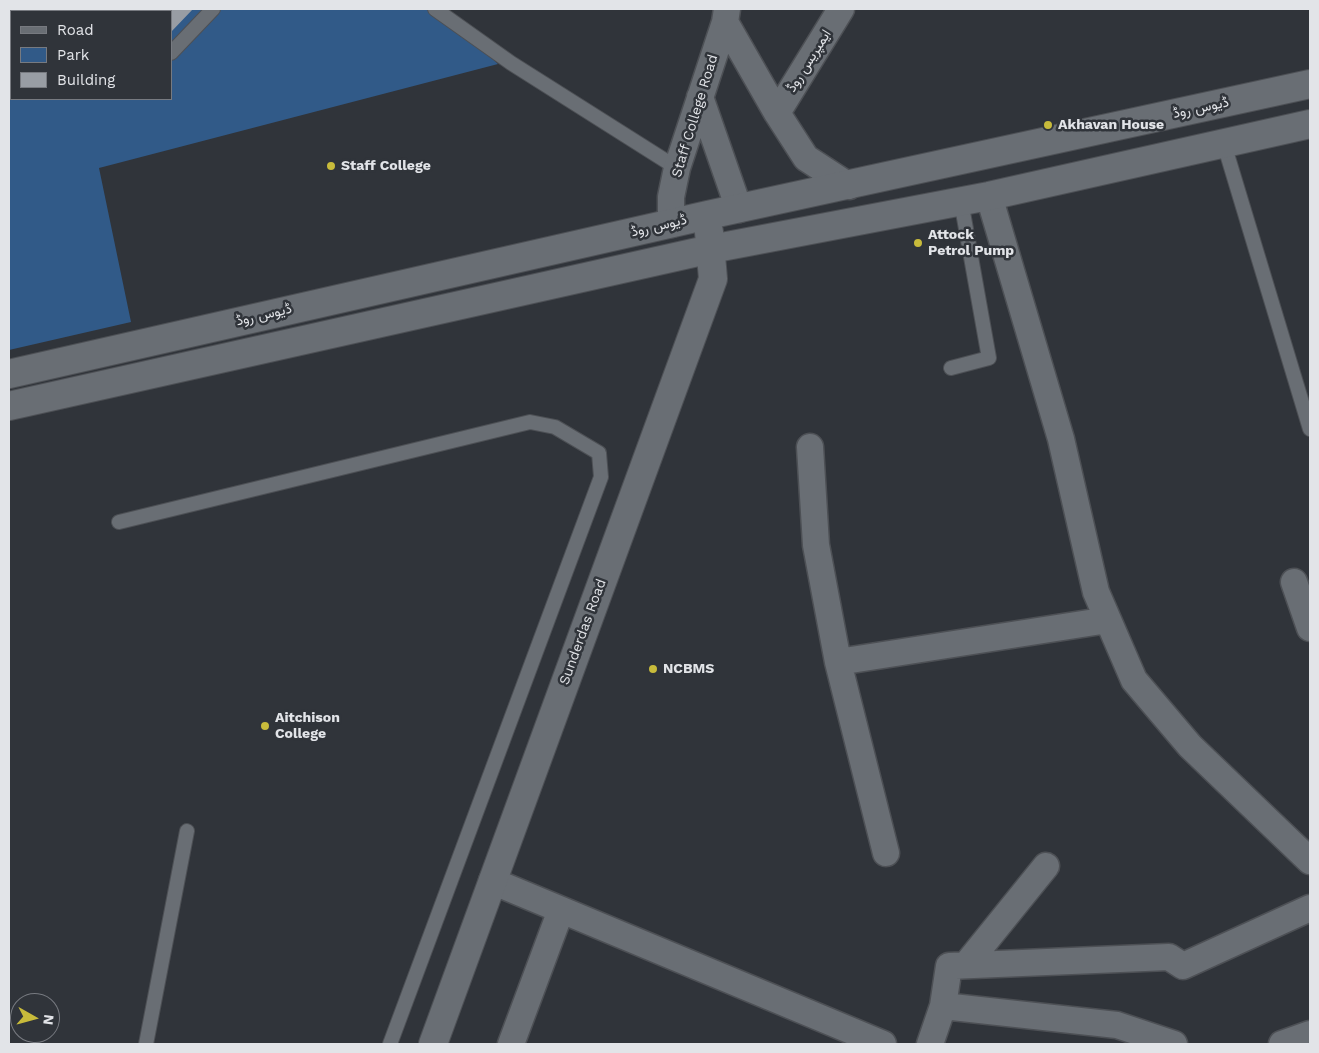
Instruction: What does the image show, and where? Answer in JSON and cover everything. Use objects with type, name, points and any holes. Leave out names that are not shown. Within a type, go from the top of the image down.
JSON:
[{"type":"main road","name":"ڈیوس روڈ","points":[[9,374],[708,215],[849,186],[1310,84]]},
{"type":"main road","points":[[9,406],[710,249],[989,196],[1310,124]]},
{"type":"main road","name":"Sunderdas Road","points":[[432,1044],[713,279],[708,215]]},
{"type":"street","name":"ایمپریس روڈ","points":[[777,113],[841,9]]},
{"type":"street","name":"Staff College Road","points":[[671,224],[671,197],[677,168],[726,16]]},
{"type":"street","points":[[726,16],[777,113],[806,158],[849,186]]},
{"type":"street","points":[[700,96],[740,209]]},
{"type":"street","points":[[989,196],[1062,439],[1096,592],[1134,680],[1190,746],[1310,861]]},
{"type":"street","points":[[810,447],[816,545],[838,662],[886,853]]},
{"type":"street","points":[[1294,582],[1310,628]]},
{"type":"street","points":[[838,662],[1108,620]]},
{"type":"street","points":[[966,965],[1046,866]]},
{"type":"street","points":[[492,881],[883,1044]]},
{"type":"street","points":[[930,1044],[944,1006],[949,966],[1170,957],[1183,966],[1310,908]]},
{"type":"street","points":[[511,1044],[561,910]]},
{"type":"street","points":[[944,1006],[1117,1025],[1174,1044]]},
{"type":"street","points":[[1282,1044],[1310,1034]]},
{"type":"lane","points":[[172,53],[213,9]]},
{"type":"lane","points":[[435,9],[512,63],[677,168]]},
{"type":"lane","points":[[1224,144],[1310,429]]},
{"type":"lane","points":[[951,368],[989,358],[961,201]]},
{"type":"lane","points":[[120,522],[530,422],[555,427],[599,453],[601,477],[390,1044]]},
{"type":"lane","points":[[146,1044],[187,831]]},
{"type":"green space","points":[[9,9],[438,9],[498,64],[99,168],[131,322],[9,350]]},
{"type":"building","points":[[9,9],[24,9],[26,10],[10,10],[9,56]]},
{"type":"building","points":[[193,9],[172,31],[172,10],[130,10]]},
{"type":"place","name":"Akhavan House","points":[[1048,125]]},
{"type":"place","name":"Staff College","points":[[331,166]]},
{"type":"place","name":"Attock Petrol Pump","points":[[918,243]]},
{"type":"place","name":"NCBMS","points":[[653,669]]},
{"type":"place","name":"Aitchison College","points":[[265,726]]}]
